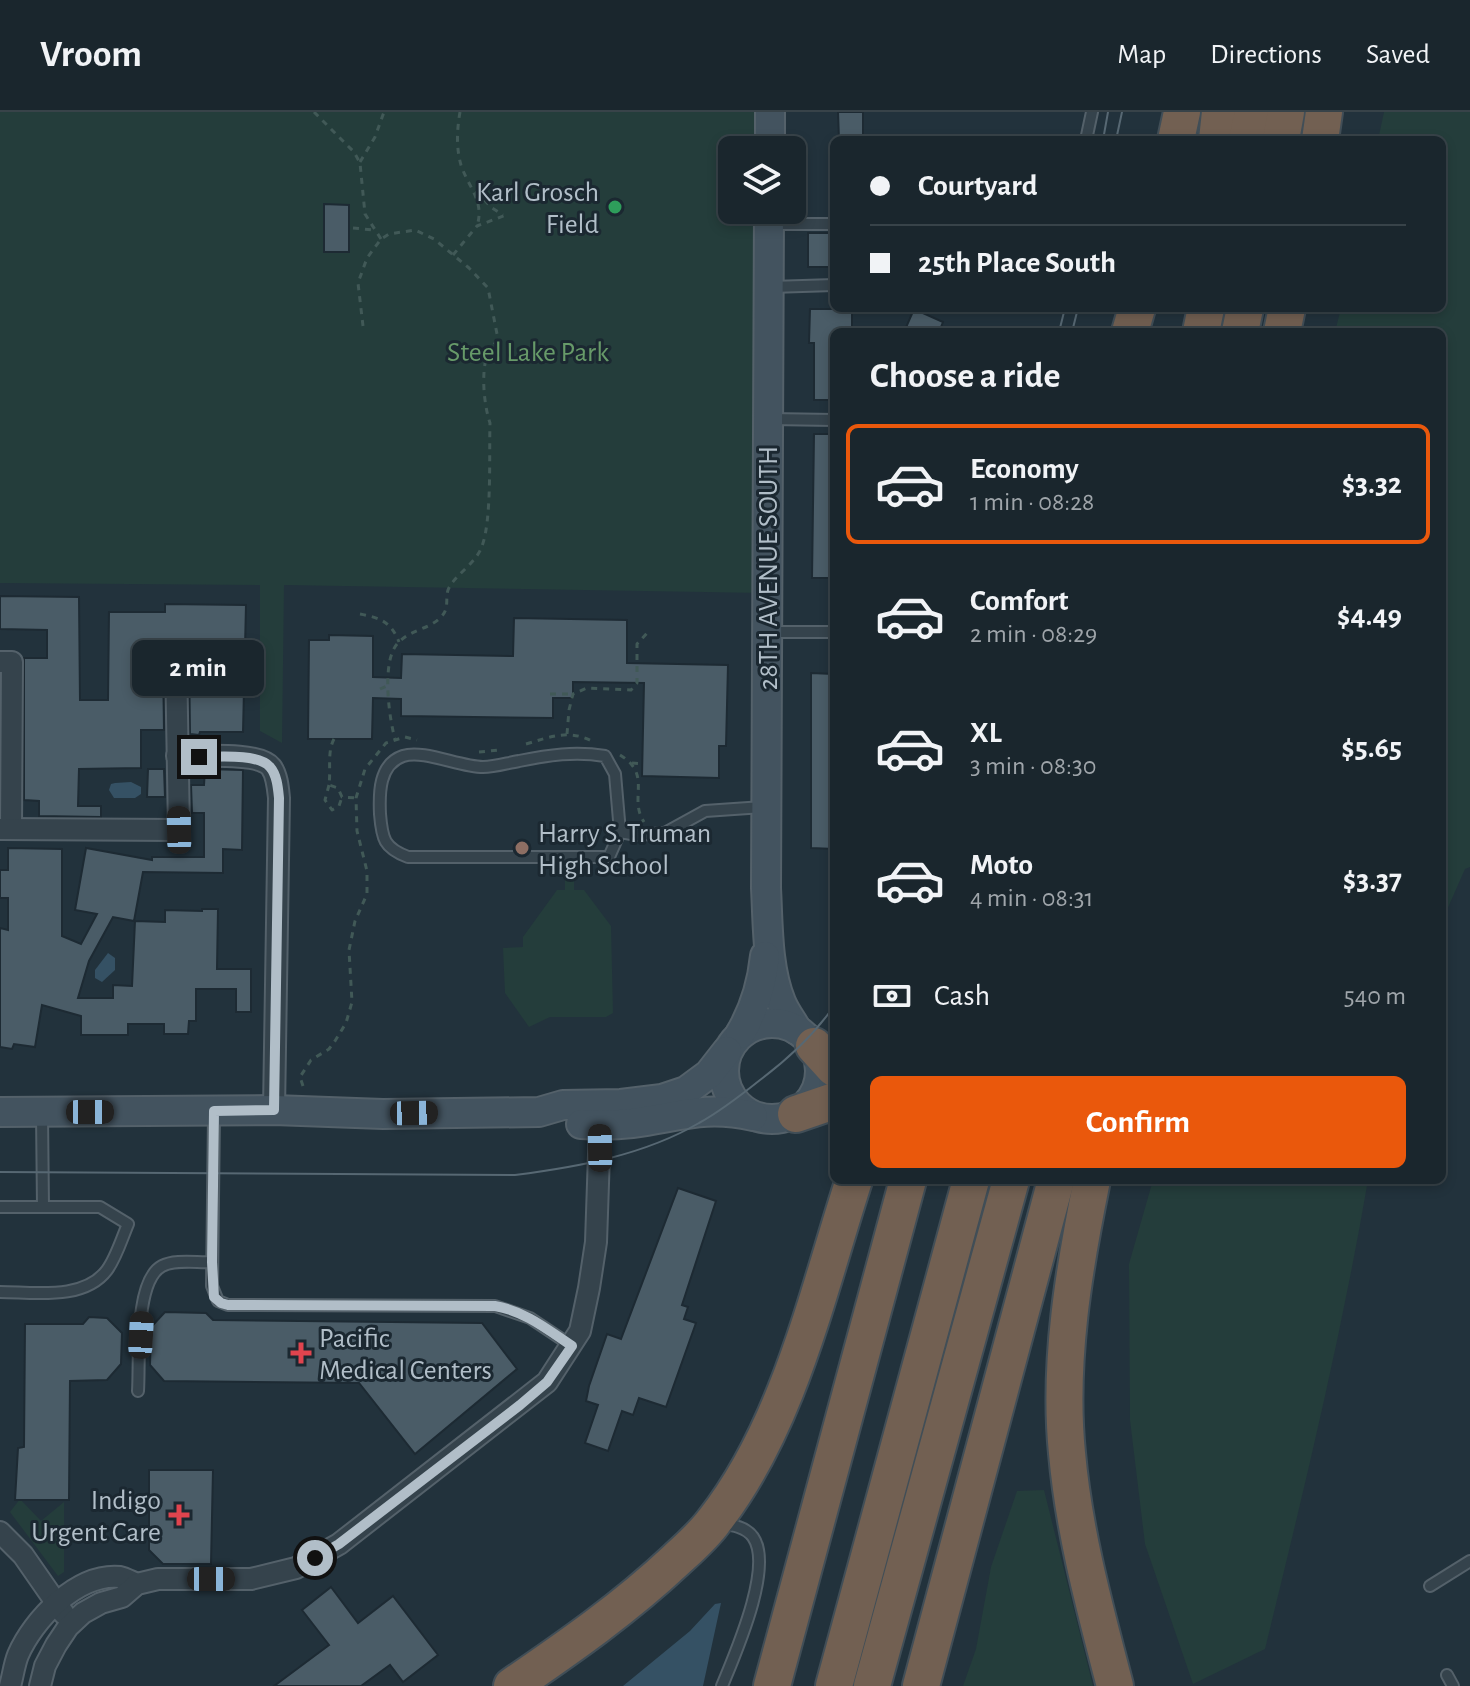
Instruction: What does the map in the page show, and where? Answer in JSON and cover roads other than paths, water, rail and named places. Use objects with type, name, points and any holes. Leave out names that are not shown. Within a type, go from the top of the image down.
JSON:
[{"type":"highway","points":[[1177,136],[1182,112]]},
{"type":"highway","points":[[1217,136],[1220,112]]},
{"type":"highway","points":[[1248,136],[1253,112]]},
{"type":"highway","points":[[1282,136],[1286,112]]},
{"type":"highway","points":[[1321,136],[1324,112]]},
{"type":"highway","points":[[796,1114],[830,1102]]},
{"type":"highway","points":[[512,1686],[622,1608],[714,1521],[755,1459],[783,1400],[853,1184]]},
{"type":"highway","points":[[772,1686],[907,1184]]},
{"type":"highway","points":[[834,1686],[946,1232],[948,1184]]},
{"type":"highway","points":[[812,1686],[946,1232],[969,1184]]},
{"type":"highway","points":[[872,1686],[1010,1184]]},
{"type":"highway","points":[[921,1686],[1055,1184]]},
{"type":"highway","points":[[1091,1184],[1069,1326],[1066,1449],[1080,1548],[1115,1686]]},
{"type":"street","points":[[770,112],[770,136]]},
{"type":"street","name":"28TH AVENUE SOUTH","points":[[769,224],[765,807],[768,925],[775,984],[782,1004],[815,1048]]},
{"type":"street","points":[[6,662],[6,829],[179,830],[176,658]]},
{"type":"street","points":[[177,756],[251,758],[272,768],[277,783],[274,1110]]},
{"type":"street","name":"28TH AVENUE SOUTH","points":[[734,1042],[752,1013],[762,984],[768,925]]},
{"type":"street","points":[[0,1112],[539,1112],[563,1105],[662,1099],[686,1091],[709,1074],[734,1042],[753,1026],[768,1022],[783,1024],[815,1048],[820,1060],[816,1091],[808,1104],[796,1114],[782,1119],[767,1120],[731,1111],[700,1110],[632,1123],[558,1124],[539,1112]]},
{"type":"street","points":[[734,1042],[723,1066],[724,1081],[730,1096],[740,1108],[753,1116]]},
{"type":"street","points":[[40,1686],[45,1666],[72,1623],[101,1603],[122,1597],[137,1584],[158,1579],[265,1578],[296,1568],[339,1544],[547,1382],[580,1331],[596,1242],[600,1125]]},
{"type":"street","points":[[0,1532],[23,1555],[55,1604],[72,1623]]},
{"type":"street","points":[[10,1686],[18,1657],[29,1635],[55,1604],[75,1590],[97,1581],[120,1577],[137,1584]]},
{"type":"lane","points":[[1087,136],[1092,112]]},
{"type":"lane","points":[[806,221],[830,224]]},
{"type":"lane","points":[[769,287],[830,285]]},
{"type":"lane","points":[[768,419],[830,420]]},
{"type":"lane","points":[[767,632],[830,632]]},
{"type":"lane","points":[[574,752],[605,756],[615,774],[620,832],[609,857],[408,857],[392,851],[385,844],[380,788],[388,766],[405,755],[431,757],[462,766],[486,767],[574,752]]},
{"type":"lane","points":[[620,832],[637,835],[665,833],[705,811],[765,807]]},
{"type":"lane","points":[[214,1111],[212,1262],[214,1295],[224,1304],[495,1306],[530,1318],[572,1346]]},
{"type":"lane","points":[[42,1112],[43,1207]]},
{"type":"lane","points":[[0,1207],[100,1207],[128,1224],[107,1270],[80,1288],[62,1292],[0,1292]]},
{"type":"lane","points":[[138,1391],[143,1298],[148,1281],[157,1270],[168,1264],[212,1262]]},
{"type":"lane","points":[[714,1521],[741,1527],[752,1535],[759,1549],[761,1570],[722,1686]]},
{"type":"lane","points":[[1430,1586],[1470,1561]]},
{"type":"lane","points":[[1447,1675],[1453,1686]]},
{"type":"water","points":[[131,782],[141,787],[141,794],[135,798],[114,798],[109,790],[111,784]]},
{"type":"water","points":[[108,953],[115,958],[115,970],[102,982],[95,978],[95,970]]},
{"type":"water","points":[[721,1603],[703,1686],[623,1686],[690,1631],[715,1604]]},
{"type":"tram line","points":[[1104,136],[1108,112]]},
{"type":"tram line","points":[[1117,136],[1122,112]]},
{"type":"tram line","points":[[1060,328],[1064,312]]},
{"type":"tram line","points":[[1073,328],[1077,312]]},
{"type":"tram line","points":[[0,1172],[515,1175],[563,1168],[656,1144],[715,1113],[790,1055],[830,1011]]},
{"type":"place","name":"Karl Grosch Field","points":[[615,207]]},
{"type":"place","name":"Harry S. Truman High School","points":[[522,848]]},
{"type":"place","name":"Pacific Medical Centers","points":[[301,1353]]},
{"type":"place","name":"Indigo Urgent Care","points":[[179,1515]]},
{"type":"park label","name":"Steel Lake Park","points":[[528,351]]}]
